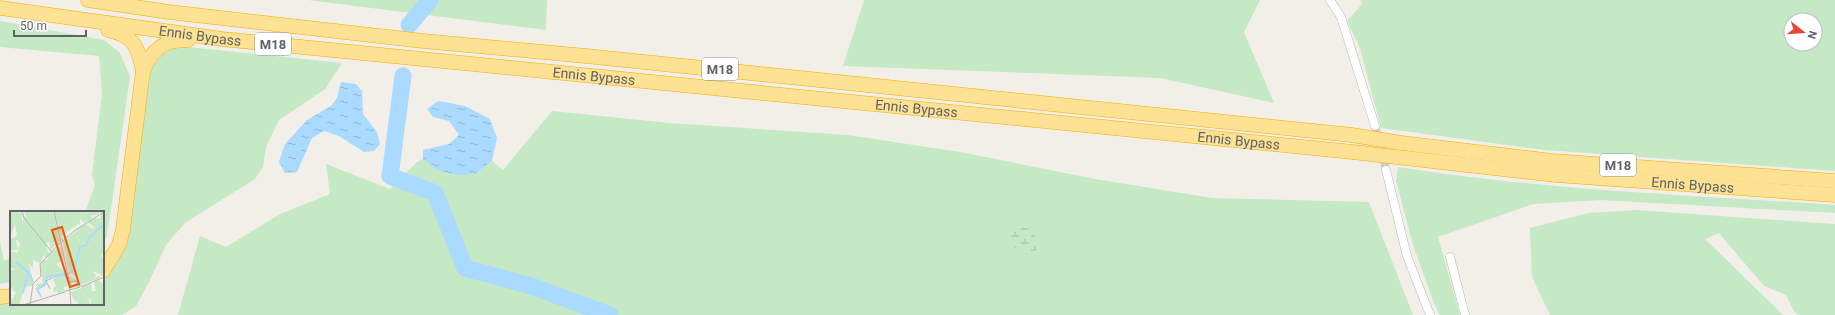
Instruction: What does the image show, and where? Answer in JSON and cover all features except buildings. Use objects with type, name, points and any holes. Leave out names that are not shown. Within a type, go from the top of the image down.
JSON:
[{"type":"highway","name":"Ennis Bypass","points":[[88,0],[177,13],[401,39],[602,57],[1352,135],[1401,143],[1552,160],[1835,181]]},
{"type":"highway","name":"Ennis Bypass","points":[[0,8],[222,39],[1353,152],[1556,175],[1835,195]]},
{"type":"highway","points":[[28,13],[122,33],[132,40],[138,48],[143,71]]},
{"type":"highway","points":[[104,269],[119,245],[143,71],[147,61],[158,48],[166,42],[178,40],[222,39]]},
{"type":"highway","points":[[0,297],[10,296]]},
{"type":"street","points":[[1330,0],[1341,18],[1375,126]]},
{"type":"street","points":[[1386,170],[1407,256],[1430,315]]},
{"type":"street","points":[[1450,256],[1465,315]]},
{"type":"green space","points":[[308,0],[547,0],[546,30]]},
{"type":"green space","points":[[864,0],[1260,0],[1244,32],[1274,103],[1160,78],[843,66]]},
{"type":"green space","points":[[1360,0],[1835,0],[1835,171],[1545,150],[1381,128],[1360,48],[1347,21],[1362,4]]},
{"type":"green space","points":[[0,21],[104,40],[120,53],[130,77],[107,236],[104,240],[104,211],[85,211],[95,185],[92,175],[102,94],[99,56],[0,47]]},
{"type":"green space","points":[[179,46],[342,63],[325,89],[279,120],[266,147],[263,167],[255,179],[186,222],[166,245],[136,306],[122,315],[0,315],[0,301],[10,299],[10,305],[104,305],[104,277],[112,271],[128,240],[149,71],[162,54]]},
{"type":"green space","points":[[552,111],[669,123],[848,135],[960,152],[1095,179],[1212,198],[1369,202],[1413,315],[178,315],[200,236],[226,247],[280,214],[330,194],[326,164],[390,189],[417,162],[423,159],[438,170],[475,174],[492,161],[503,170]]},
{"type":"green space","points":[[1398,167],[1506,181],[1616,191],[1835,205],[1835,213],[1601,200],[1533,204],[1438,237],[1460,315],[1440,315],[1434,303],[1413,245],[1396,181]]},
{"type":"green space","points":[[1636,210],[1835,224],[1835,315],[1798,315],[1794,311],[1786,295],[1764,286],[1719,233],[1705,239],[1783,315],[1550,315],[1532,277],[1530,228],[1589,213]]},
{"type":"green space","points":[[1014,225],[1029,229],[1039,241],[1035,252],[1028,255],[1014,247],[1007,236]]},
{"type":"green space","points":[[0,241],[4,261],[10,258],[10,282],[0,284]]},
{"type":"water","points":[[341,82],[356,84],[362,91],[363,114],[377,132],[380,144],[374,151],[364,152],[339,136],[324,131],[312,138],[297,172],[285,173],[279,162],[285,144],[307,120],[331,106],[337,98]]},
{"type":"water","points":[[438,101],[465,106],[490,119],[497,138],[492,161],[475,174],[456,175],[438,170],[423,159],[423,150],[449,144],[459,135],[449,121],[433,117],[427,109]]},
{"type":"waterway","points":[[409,25],[430,0]]},
{"type":"waterway","points":[[403,76],[390,176],[435,193],[465,268],[531,286],[610,315]]},
{"type":"tunnel","points":[[1375,126],[1386,170]]}]
